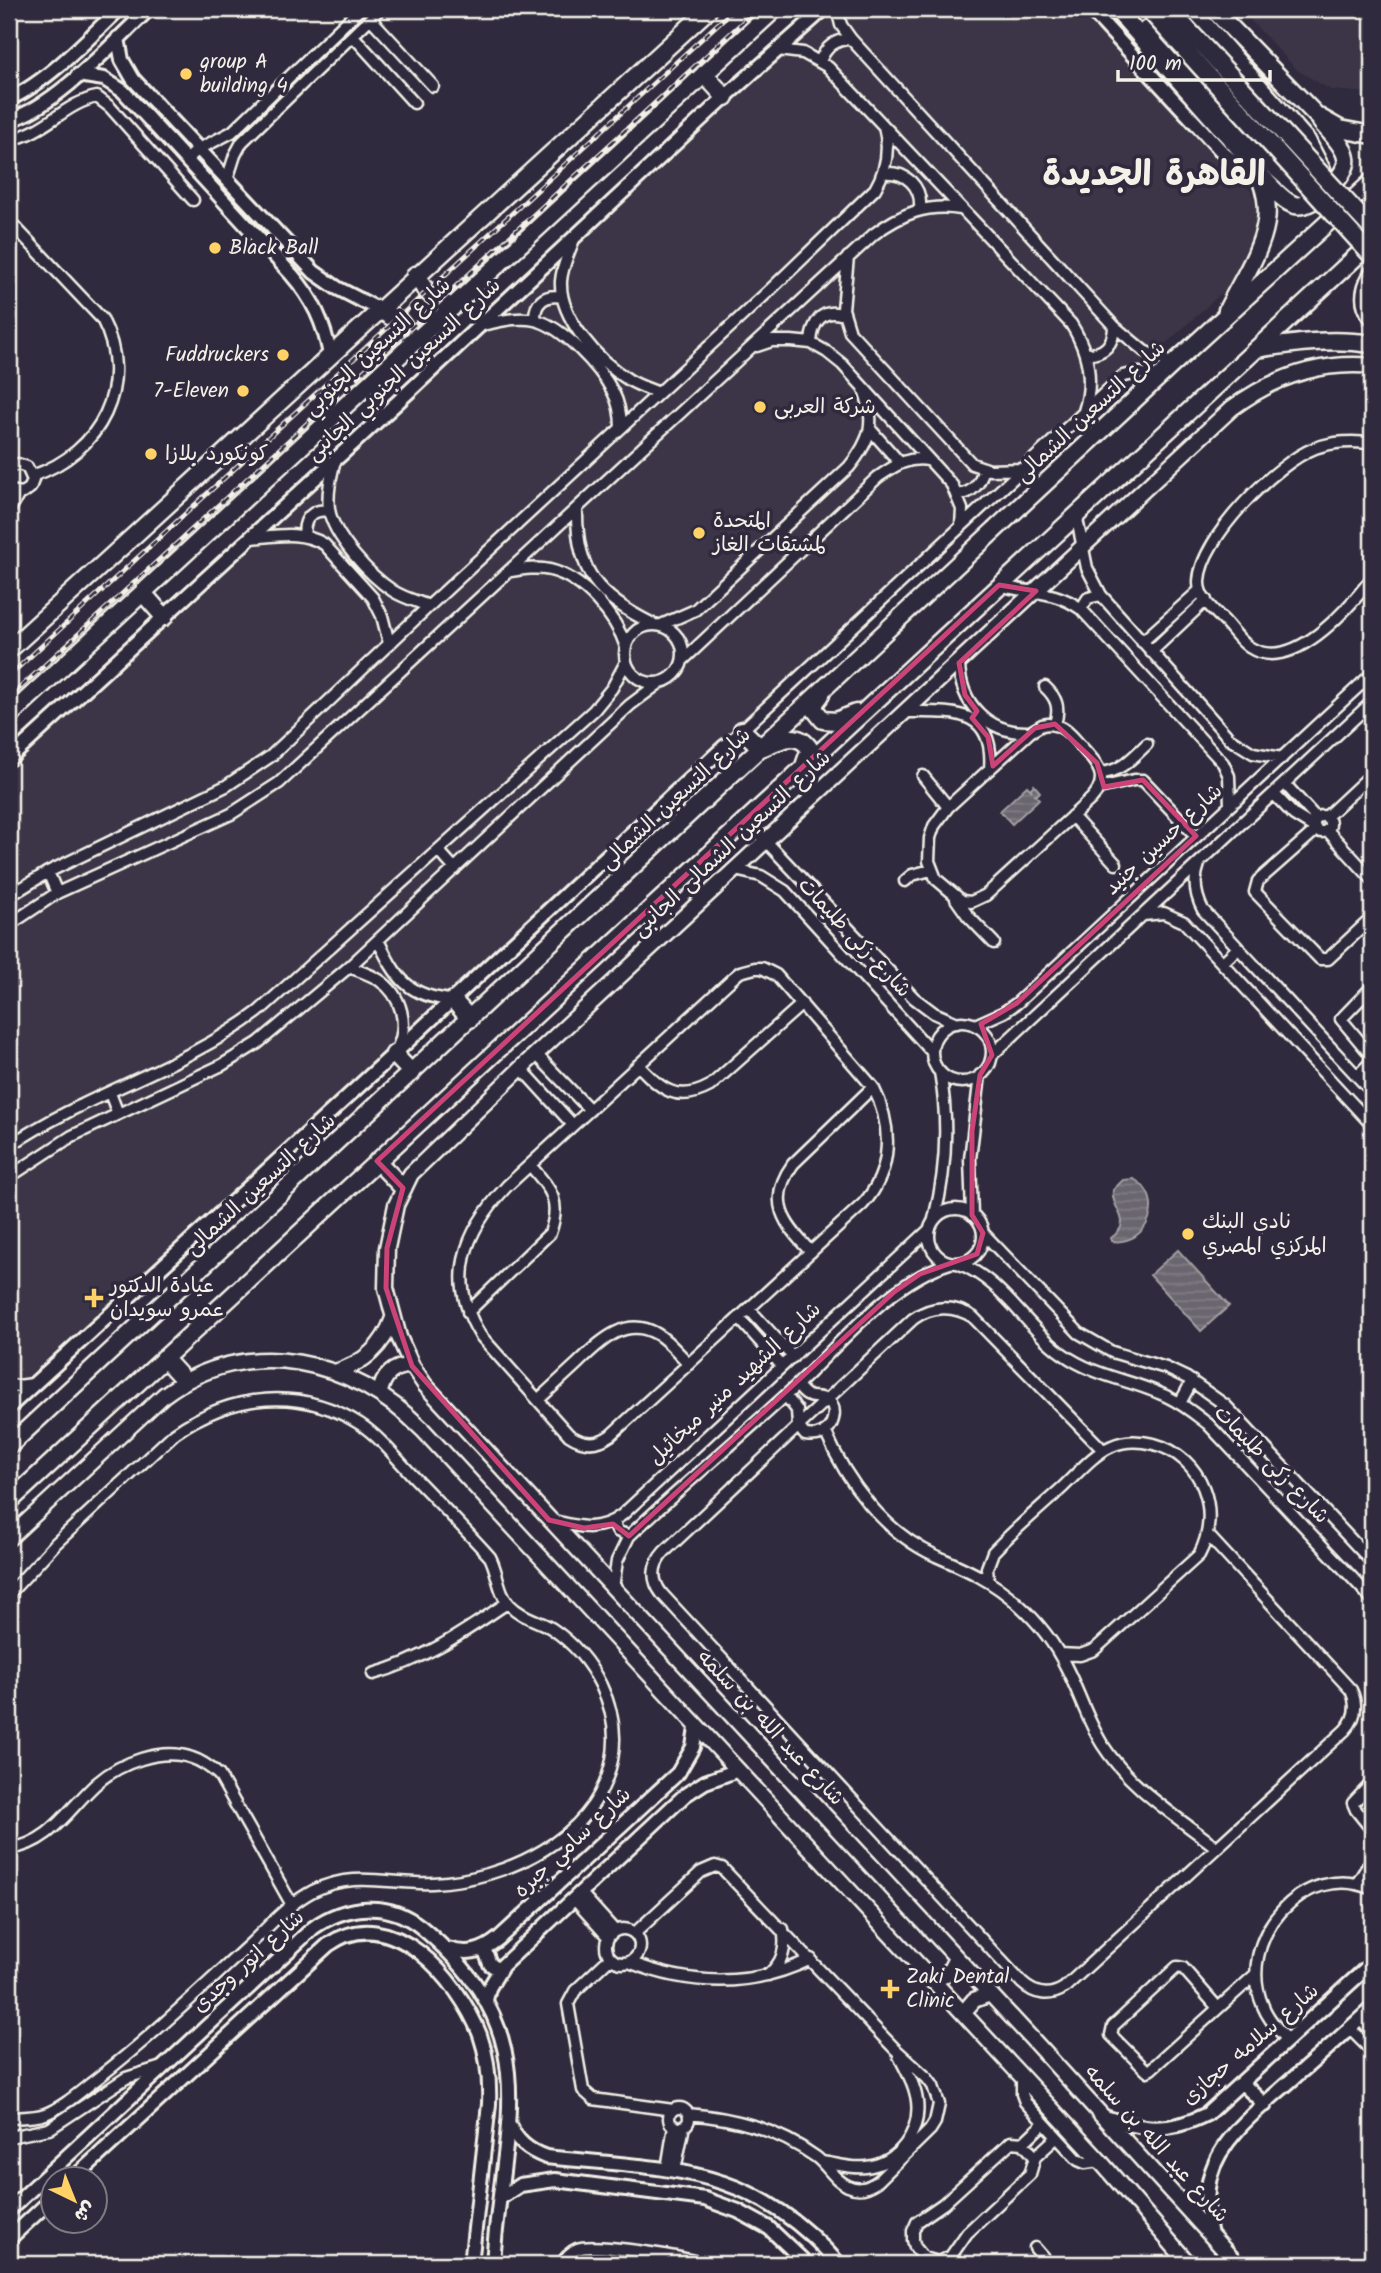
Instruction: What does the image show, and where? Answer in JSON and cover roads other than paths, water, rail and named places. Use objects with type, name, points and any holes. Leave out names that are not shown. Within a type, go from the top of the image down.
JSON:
[{"type":"main road","name":"شارع التسعين الجنوبي","points":[[9,650],[415,275],[709,9]]},
{"type":"main road","name":"شارع التسعين الجنوبي","points":[[9,716],[775,9]]},
{"type":"main road","points":[[1116,9],[1262,177],[1294,205],[1312,204],[1346,170],[1345,152],[1317,116],[1213,9]]},
{"type":"main road","points":[[1126,9],[1287,178],[1296,186],[1314,194]]},
{"type":"main road","points":[[1148,9],[1372,256]]},
{"type":"main road","points":[[1170,9],[1372,229]]},
{"type":"main road","points":[[1191,9],[1307,141],[1327,181]]},
{"type":"main road","points":[[704,74],[725,97]]},
{"type":"main road","points":[[1317,116],[1340,130],[1372,135]]},
{"type":"main road","points":[[1223,318],[1261,243],[1267,224],[1268,209],[1262,177]]},
{"type":"main road","name":"شارع التسعين الشمالى","points":[[9,1446],[1157,378],[1372,182]]},
{"type":"main road","points":[[9,1502],[1372,242]]},
{"type":"main road","points":[[415,275],[427,292],[452,308]]},
{"type":"main road","points":[[1372,275],[1366,287],[1365,300],[1372,316]]},
{"type":"main road","points":[[378,309],[400,322],[415,342]]},
{"type":"main road","points":[[1256,349],[1302,342],[1345,340],[1372,344]]},
{"type":"main road","name":"شارع التسعين الشمالى الجانبى","points":[[407,1181],[521,1068],[1232,408],[1257,390],[1285,377],[1343,365],[1372,366]]},
{"type":"main road","points":[[142,593],[164,617]]},
{"type":"main road","points":[[824,690],[815,703],[815,710],[823,720],[836,721],[864,710]]},
{"type":"main road","points":[[742,730],[761,748],[789,737],[798,737],[805,741],[810,749],[804,766]]},
{"type":"main road","points":[[453,1000],[470,1019]]},
{"type":"main road","points":[[394,1054],[412,1073]]},
{"type":"main road","points":[[377,1161],[407,1181]]},
{"type":"main road","name":"شارع عبد الله بن سلمه","points":[[407,1181],[390,1227],[386,1288],[393,1318],[412,1366],[438,1400],[1237,2264]]},
{"type":"main road","points":[[335,1372],[354,1365],[372,1353],[385,1337],[393,1318]]},
{"type":"main road","points":[[164,1358],[184,1380]]},
{"type":"main road","points":[[9,1538],[164,1395],[184,1380],[207,1369],[264,1360],[304,1362],[335,1372],[380,1394],[402,1409],[424,1430],[696,1728],[1100,2161],[1188,2264]]},
{"type":"main road","points":[[380,1394],[384,1380],[394,1370],[412,1366]]},
{"type":"main road","points":[[933,1982],[949,1972],[956,1958]]},
{"type":"main road","points":[[963,2014],[974,2000],[990,1994]]},
{"type":"street","points":[[9,99],[33,85],[89,38],[118,9]]},
{"type":"street","points":[[9,120],[35,110],[47,101],[148,9]]},
{"type":"street","points":[[187,160],[199,149],[228,134],[360,9]]},
{"type":"street","points":[[227,180],[239,146],[380,9]]},
{"type":"street","name":"شارع التسعين الجنوبي الجانبى","points":[[9,759],[725,97],[824,9]]},
{"type":"street","points":[[837,9],[841,25],[851,39],[1114,326],[1144,351],[1173,364]]},
{"type":"street","points":[[1090,9],[1224,154],[1241,169],[1262,177]]},
{"type":"street","points":[[371,19],[433,86]]},
{"type":"street","points":[[354,37],[414,103]]},
{"type":"street","points":[[118,38],[122,61],[133,79],[314,272],[337,288],[378,309]]},
{"type":"street","points":[[820,61],[829,46],[839,40],[851,39]]},
{"type":"street","points":[[778,50],[792,50],[828,66],[1070,324],[1085,354],[1089,384],[1083,413]]},
{"type":"street","points":[[312,56],[323,66]]},
{"type":"street","points":[[78,75],[104,79],[123,91],[301,285],[324,326],[330,355]]},
{"type":"street","points":[[33,85],[47,101]]},
{"type":"street","points":[[9,141],[30,135],[76,104],[97,97],[110,107],[193,200]]},
{"type":"street","points":[[9,896],[48,872],[226,786],[257,767],[874,189],[883,173],[888,146],[884,126]]},
{"type":"street","points":[[228,134],[239,146]]},
{"type":"street","points":[[883,173],[901,174],[911,181],[918,191],[920,209]]},
{"type":"street","points":[[9,925],[57,893],[231,814],[271,788],[301,764],[511,571],[848,257],[895,219],[920,209],[961,209]]},
{"type":"street","points":[[10,225],[102,318],[115,353],[113,394],[92,437],[65,462],[32,476]]},
{"type":"street","points":[[575,237],[563,267],[561,280],[562,297],[569,320],[611,367],[637,384],[659,393]]},
{"type":"street","points":[[848,257],[844,315],[850,332],[967,460],[983,470],[1023,469]]},
{"type":"street","points":[[535,320],[534,311],[538,303],[553,295],[562,297]]},
{"type":"street","points":[[811,344],[811,330],[818,318],[831,313],[844,315]]},
{"type":"street","points":[[480,325],[535,320],[561,332],[606,380],[617,400],[621,428]]},
{"type":"street","points":[[1085,354],[1098,353],[1109,345],[1114,326]]},
{"type":"street","points":[[753,347],[772,341],[811,344],[842,364],[952,485],[962,509],[961,526]]},
{"type":"street","points":[[9,1407],[453,1000],[1123,376],[1140,373],[1157,378]]},
{"type":"street","points":[[626,647],[636,631],[695,610],[849,467],[860,453],[872,420],[864,389]]},
{"type":"street","points":[[870,429],[900,463]]},
{"type":"street","points":[[1372,444],[1340,442],[1314,449],[1269,479],[1250,496],[1221,533],[1201,571],[1200,590],[1247,647],[1273,654],[1300,648],[1322,631],[1372,580]]},
{"type":"street","points":[[9,1177],[50,1148],[240,1055],[258,1043],[349,967],[630,705],[658,684],[675,676],[684,659],[878,477],[900,463],[918,458],[928,460]]},
{"type":"street","points":[[335,460],[328,495],[330,511],[338,533],[375,576],[394,591],[429,606]]},
{"type":"street","points":[[9,467],[23,465],[32,476],[30,488],[14,493],[9,511]]},
{"type":"street","points":[[958,495],[969,492],[977,485],[983,470]]},
{"type":"street","points":[[577,510],[579,547],[593,580],[617,604],[671,630],[679,638],[684,659]]},
{"type":"street","points":[[305,536],[305,522],[309,516],[315,512],[330,511]]},
{"type":"street","points":[[1076,514],[1087,568],[1101,595],[1228,738],[1253,753],[1282,758]]},
{"type":"street","points":[[250,538],[305,536],[315,539],[332,551],[367,589],[382,616],[389,643]]},
{"type":"street","points":[[9,1146],[204,1046],[249,1018],[594,710],[612,688],[626,662],[626,647],[618,629],[606,612],[574,580],[550,570],[537,568],[511,571]]},
{"type":"street","points":[[999,585],[1014,590],[1060,596],[1081,609],[1214,751],[1229,776],[1230,805]]},
{"type":"street","points":[[1142,642],[1200,590]]},
{"type":"street","points":[[1081,609],[1088,598],[1101,595]]},
{"type":"street","points":[[1151,652],[1206,600]]},
{"type":"street","points":[[626,662],[635,677],[650,684],[658,684]]},
{"type":"street","points":[[959,663],[965,695],[988,737],[991,750],[990,769]]},
{"type":"street","name":"شارع حسين جنيد","points":[[975,1025],[997,1016],[1017,1003],[1372,674]]},
{"type":"street","points":[[1045,687],[1053,694],[1057,704],[1055,724]]},
{"type":"street","name":"شارع حسين جنيد","points":[[992,1055],[1372,702]]},
{"type":"street","points":[[906,712],[974,715],[1011,732],[1030,732]]},
{"type":"street","points":[[994,943],[931,870],[930,838],[934,826],[948,807],[1030,732],[1042,725],[1055,724],[1069,732],[1097,764],[1100,773],[1099,788]]},
{"type":"street","points":[[988,737],[997,727]]},
{"type":"street","points":[[1214,751],[1228,738]]},
{"type":"street","points":[[1100,773],[1122,766],[1147,744]]},
{"type":"street","points":[[1372,774],[1258,881],[1255,892],[1320,959],[1328,959],[1372,918]]},
{"type":"street","points":[[923,776],[948,807]]},
{"type":"street","points":[[955,897],[971,902],[979,900],[1099,788],[1143,780],[1196,836]]},
{"type":"street","points":[[1285,784],[1372,879]]},
{"type":"street","points":[[1274,794],[1294,815],[1320,825]]},
{"type":"street","points":[[1072,816],[1116,864]]},
{"type":"street","name":"شارع زكى طليمات","points":[[746,820],[914,999],[934,1013],[957,1023]]},
{"type":"street","points":[[438,850],[455,869]]},
{"type":"street","points":[[1200,862],[1195,881],[1198,901],[1203,910],[1372,1090]]},
{"type":"street","name":"شارع زكى طليمات","points":[[734,870],[761,876],[785,891],[932,1052]]},
{"type":"street","points":[[905,881],[912,875],[931,870]]},
{"type":"street","points":[[48,872],[57,893]]},
{"type":"street","points":[[1143,915],[1153,913],[1175,916],[1192,930],[1372,1125]]},
{"type":"street","points":[[378,940],[397,976],[407,986],[436,999],[453,1000]]},
{"type":"street","points":[[1222,963],[1238,948]]},
{"type":"street","points":[[349,967],[379,980],[390,989],[398,1001],[403,1028],[401,1042],[394,1054]]},
{"type":"street","points":[[762,968],[770,971],[802,1004],[873,1087],[887,1129],[883,1175],[863,1204],[611,1435],[595,1443],[577,1441],[480,1335],[468,1312],[462,1289],[461,1272],[468,1242],[489,1207],[530,1165],[734,976],[747,969],[762,968]]},
{"type":"street","points":[[1357,1076],[1370,1063],[1371,1055],[1341,1019],[1372,987]]},
{"type":"street","points":[[638,1065],[666,1091],[678,1094],[701,1091],[802,1004]]},
{"type":"street","points":[[932,1225],[944,1212],[951,1210],[965,1211],[972,1215],[983,1233],[977,1254],[968,1261],[954,1263],[943,1260],[930,1243],[932,1225],[944,1172],[947,1132],[940,1071],[932,1052],[935,1040],[942,1031],[957,1023],[975,1025],[986,1034],[992,1055],[981,1075],[969,1081],[956,1081],[940,1071]]},
{"type":"street","points":[[536,1054],[590,1110]]},
{"type":"street","points":[[521,1068],[573,1125]]},
{"type":"street","points":[[972,1215],[972,1131],[981,1075]]},
{"type":"street","points":[[811,1252],[784,1219],[780,1199],[784,1178],[799,1157],[873,1087]]},
{"type":"street","points":[[110,1093],[118,1114]]},
{"type":"street","points":[[468,1312],[550,1233],[555,1219],[551,1191],[530,1165]]},
{"type":"street","name":"شارع الشهيد منير ميخائيل","points":[[614,1521],[932,1225]]},
{"type":"street","name":"شارع زكى طليمات","points":[[983,1233],[1079,1333],[1112,1352],[1166,1368],[1192,1381],[1225,1405],[1372,1562]]},
{"type":"street","name":"شارع زكى طليمات","points":[[954,1263],[972,1269],[993,1283],[1053,1345],[1076,1363],[1093,1372],[1143,1387],[1180,1404],[1208,1424],[1372,1599]]},
{"type":"street","name":"شارع الشهيد منير ميخائيل","points":[[612,1589],[617,1561],[629,1536],[786,1396],[894,1292],[920,1274],[954,1263]]},
{"type":"street","points":[[749,1309],[793,1357]]},
{"type":"street","points":[[1103,1450],[973,1317],[956,1309],[933,1309],[913,1319],[798,1426],[664,1552],[657,1560],[654,1570],[655,1583],[662,1594],[1031,1991],[1043,1994],[1065,1988],[1345,1730],[1352,1720],[1356,1708],[1351,1690],[1207,1534]]},
{"type":"street","points":[[739,1318],[782,1366]]},
{"type":"street","points":[[538,1400],[598,1343],[619,1330],[644,1329],[656,1334],[689,1364]]},
{"type":"street","points":[[1180,1404],[1192,1381]]},
{"type":"street","points":[[9,1385],[34,1384]]},
{"type":"street","points":[[786,1396],[797,1410],[798,1426],[805,1435],[825,1431],[832,1423],[833,1407],[827,1400],[809,1397],[797,1385]]},
{"type":"street","points":[[9,1594],[56,1543],[175,1433],[192,1421],[230,1405],[248,1401],[278,1399],[307,1402],[344,1415],[376,1436],[490,1557],[496,1567],[501,1593],[507,1603],[519,1614],[549,1628],[570,1643],[587,1662],[600,1684],[611,1718],[613,1745],[606,1781],[593,1803],[575,1825],[552,1845],[528,1859],[490,1873],[431,1884],[375,1879],[349,1880],[324,1886],[292,1905],[160,2029],[97,2079],[46,2113],[9,2118]]},
{"type":"street","points":[[825,1431],[849,1477],[882,1517],[922,1547],[988,1580],[1026,1611],[1059,1654],[1095,1732],[1116,1762],[1148,1795],[1216,1847]]},
{"type":"street","points":[[988,1580],[987,1568],[993,1552],[1103,1450],[1116,1444],[1137,1441],[1159,1445],[1178,1455],[1194,1469],[1204,1487],[1209,1506],[1207,1534],[1199,1555],[1100,1645],[1080,1655],[1059,1654]]},
{"type":"street","points":[[549,1520],[584,1528],[604,1526],[614,1521],[617,1531],[629,1536]]},
{"type":"street","points":[[1360,1549],[1372,1549]]},
{"type":"street","points":[[373,1674],[423,1657],[507,1603]]},
{"type":"street","name":"شارع سامي جبره","points":[[484,1948],[498,1939],[672,1779],[690,1756],[696,1728]]},
{"type":"street","points":[[9,1849],[28,1844],[52,1830],[99,1782],[116,1770],[156,1756],[177,1754],[192,1758],[219,1775],[292,1905]]},
{"type":"street","name":"شارع سامي جبره","points":[[486,2000],[489,1987],[499,1970],[685,1795],[716,1777],[738,1770]]},
{"type":"street","points":[[672,1779],[681,1785],[685,1795]]},
{"type":"street","points":[[1372,1783],[1353,1803],[1372,1830]]},
{"type":"street","points":[[1358,1882],[1372,1859]]},
{"type":"street","points":[[610,1958],[575,1992],[568,2004],[583,2091],[593,2099],[673,2110],[681,2108],[688,2114],[722,2117],[766,2129],[805,2149],[841,2182],[860,2189],[870,2187],[930,2130],[938,2113],[937,2094],[927,2078],[895,2049],[729,1872],[715,1866],[701,1872],[635,1934]]},
{"type":"street","points":[[1289,2040],[1276,2027],[1263,2007],[1256,1974],[1264,1936],[1286,1905],[1320,1886],[1358,1882],[1372,1889]]},
{"type":"street","points":[[577,1896],[612,1934]]},
{"type":"street","name":"شارع انور وجدى","points":[[9,2210],[313,1928],[343,1911],[360,1908],[382,1909],[416,1923],[447,1949],[486,2000],[500,2031],[509,2066],[510,2086],[493,2264]]},
{"type":"street","points":[[380,1932],[382,1909]]},
{"type":"street","points":[[629,1962],[639,1952],[640,1946],[635,1934],[622,1929],[612,1934],[606,1948],[610,1958],[697,1981],[744,1980],[768,1975],[811,1959]]},
{"type":"street","points":[[768,1975],[781,1960],[785,1950],[782,1929]]},
{"type":"street","name":"شارع انور وجدى","points":[[90,2164],[328,1945],[347,1933],[380,1932],[403,1940],[415,1948],[445,1980],[472,2018],[484,2050],[488,2068],[489,2104],[471,2264]]},
{"type":"street","points":[[447,1949],[469,1953],[484,1948],[490,1964],[499,1970]]},
{"type":"street","name":"شارع سلامه حجازى","points":[[1102,2116],[1145,2129],[1167,2129],[1188,2123],[1207,2113],[1372,1963]]},
{"type":"street","points":[[1218,2008],[1179,1966],[1113,2026],[1111,2035],[1147,2071],[1218,2008],[1256,1974]]},
{"type":"street","points":[[1211,2236],[1207,2196],[1210,2177],[1217,2158],[1228,2142],[1372,2008]]},
{"type":"street","points":[[1360,2019],[1372,2033]]},
{"type":"street","points":[[1350,2029],[1372,2051]]},
{"type":"street","points":[[822,2162],[857,2168],[869,2167],[892,2157],[909,2139],[915,2128],[918,2104],[915,2091],[895,2049]]},
{"type":"street","points":[[488,2068],[509,2066]]},
{"type":"street","points":[[9,2137],[49,2129],[126,2078],[163,2067]]},
{"type":"street","points":[[1022,2077],[1021,2094],[1025,2102],[1078,2160],[1092,2163],[1100,2161]]},
{"type":"street","points":[[1242,2083],[1265,2105]]},
{"type":"street","points":[[673,2110],[669,2119],[679,2126]]},
{"type":"street","points":[[679,2126],[689,2121],[688,2114]]},
{"type":"street","points":[[508,2123],[523,2145],[534,2152],[554,2158],[671,2170],[726,2182],[767,2201],[804,2227],[839,2264]]},
{"type":"street","points":[[1023,2143],[1044,2123]]},
{"type":"street","points":[[671,2170],[679,2126]]},
{"type":"street","points":[[1035,2157],[1023,2143],[1011,2142],[1006,2145],[943,2204],[921,2217],[912,2236],[919,2254],[927,2260],[938,2262],[951,2256],[967,2233],[1030,2174],[1035,2157],[1057,2137]]},
{"type":"street","points":[[552,2180],[554,2158]]},
{"type":"street","points":[[500,2197],[520,2185],[552,2180],[687,2195],[722,2204],[769,2228],[807,2264]]},
{"type":"street","points":[[9,2239],[38,2212]]},
{"type":"street","points":[[562,2264],[570,2253],[586,2247],[674,2256],[703,2264]]},
{"type":"street","points":[[1035,2248],[1049,2264]]},
{"type":"railway","points":[[9,676],[734,9]]},
{"type":"railway","points":[[9,698],[757,9]]},
{"type":"place","name":"group A building 4","points":[[186,74]]},
{"type":"place","name":"Black Ball","points":[[215,248]]},
{"type":"place","name":"Fuddruckers","points":[[283,355]]},
{"type":"place","name":"7-Eleven","points":[[243,391]]},
{"type":"place","name":"شركة العربى","points":[[760,407]]},
{"type":"place","name":"كونكورد بلازا","points":[[151,454]]},
{"type":"place","name":"المتحدة لمشتقات الغاز","points":[[699,533]]},
{"type":"place","name":"نادي البنك المركزي المصري","points":[[1188,1234]]},
{"type":"place","name":"عيادة الدكتور عمرو سويدان","points":[[94,1298]]},
{"type":"place","name":"Zaki Dental Clinic","points":[[890,1989]]},
{"type":"district","name":"القاهرة الجديدة","points":[[1154,176]]}]
